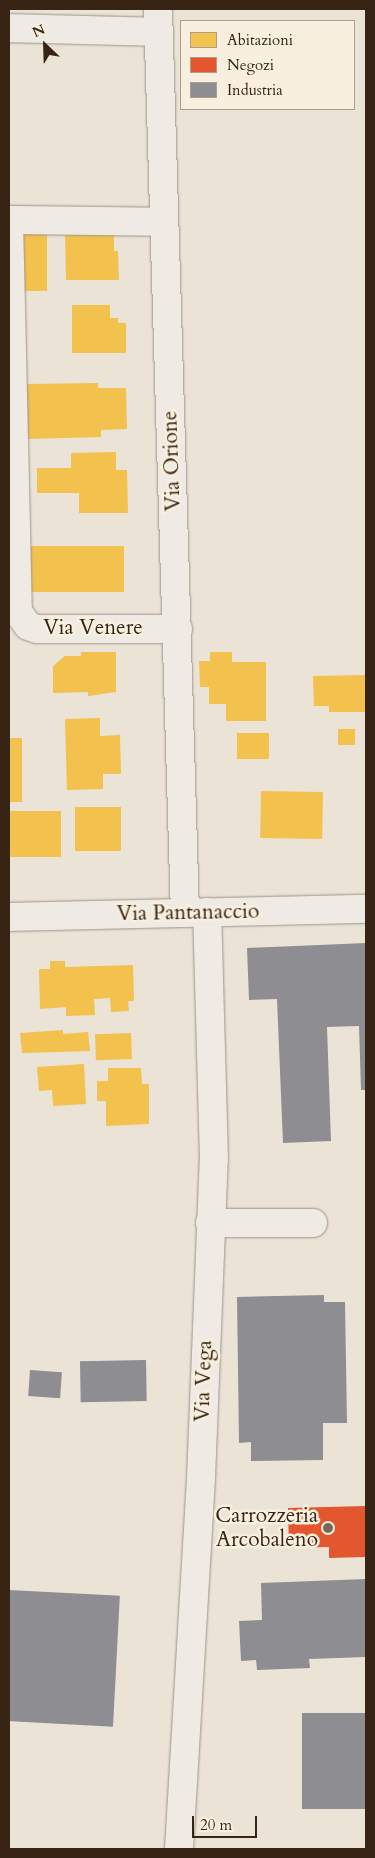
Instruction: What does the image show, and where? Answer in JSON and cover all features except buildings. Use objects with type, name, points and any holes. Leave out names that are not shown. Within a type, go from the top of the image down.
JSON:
[{"type":"street","points":[[9,28],[158,20]]},
{"type":"street","name":"Via Orione","points":[[158,20],[178,629],[196,913]]},
{"type":"street","points":[[9,220],[164,222]]},
{"type":"street","name":"Via Venere","points":[[9,220],[13,600],[20,618],[32,628],[178,629]]},
{"type":"street","name":"Via Pantanaccio","points":[[9,917],[366,909]]},
{"type":"street","name":"Via Vega","points":[[178,1849],[201,1478],[214,1159],[196,913]]},
{"type":"street","points":[[210,1223],[313,1223]]},
{"type":"place","name":"Carrozzeria Arcobaleno","points":[[328,1528]]}]
